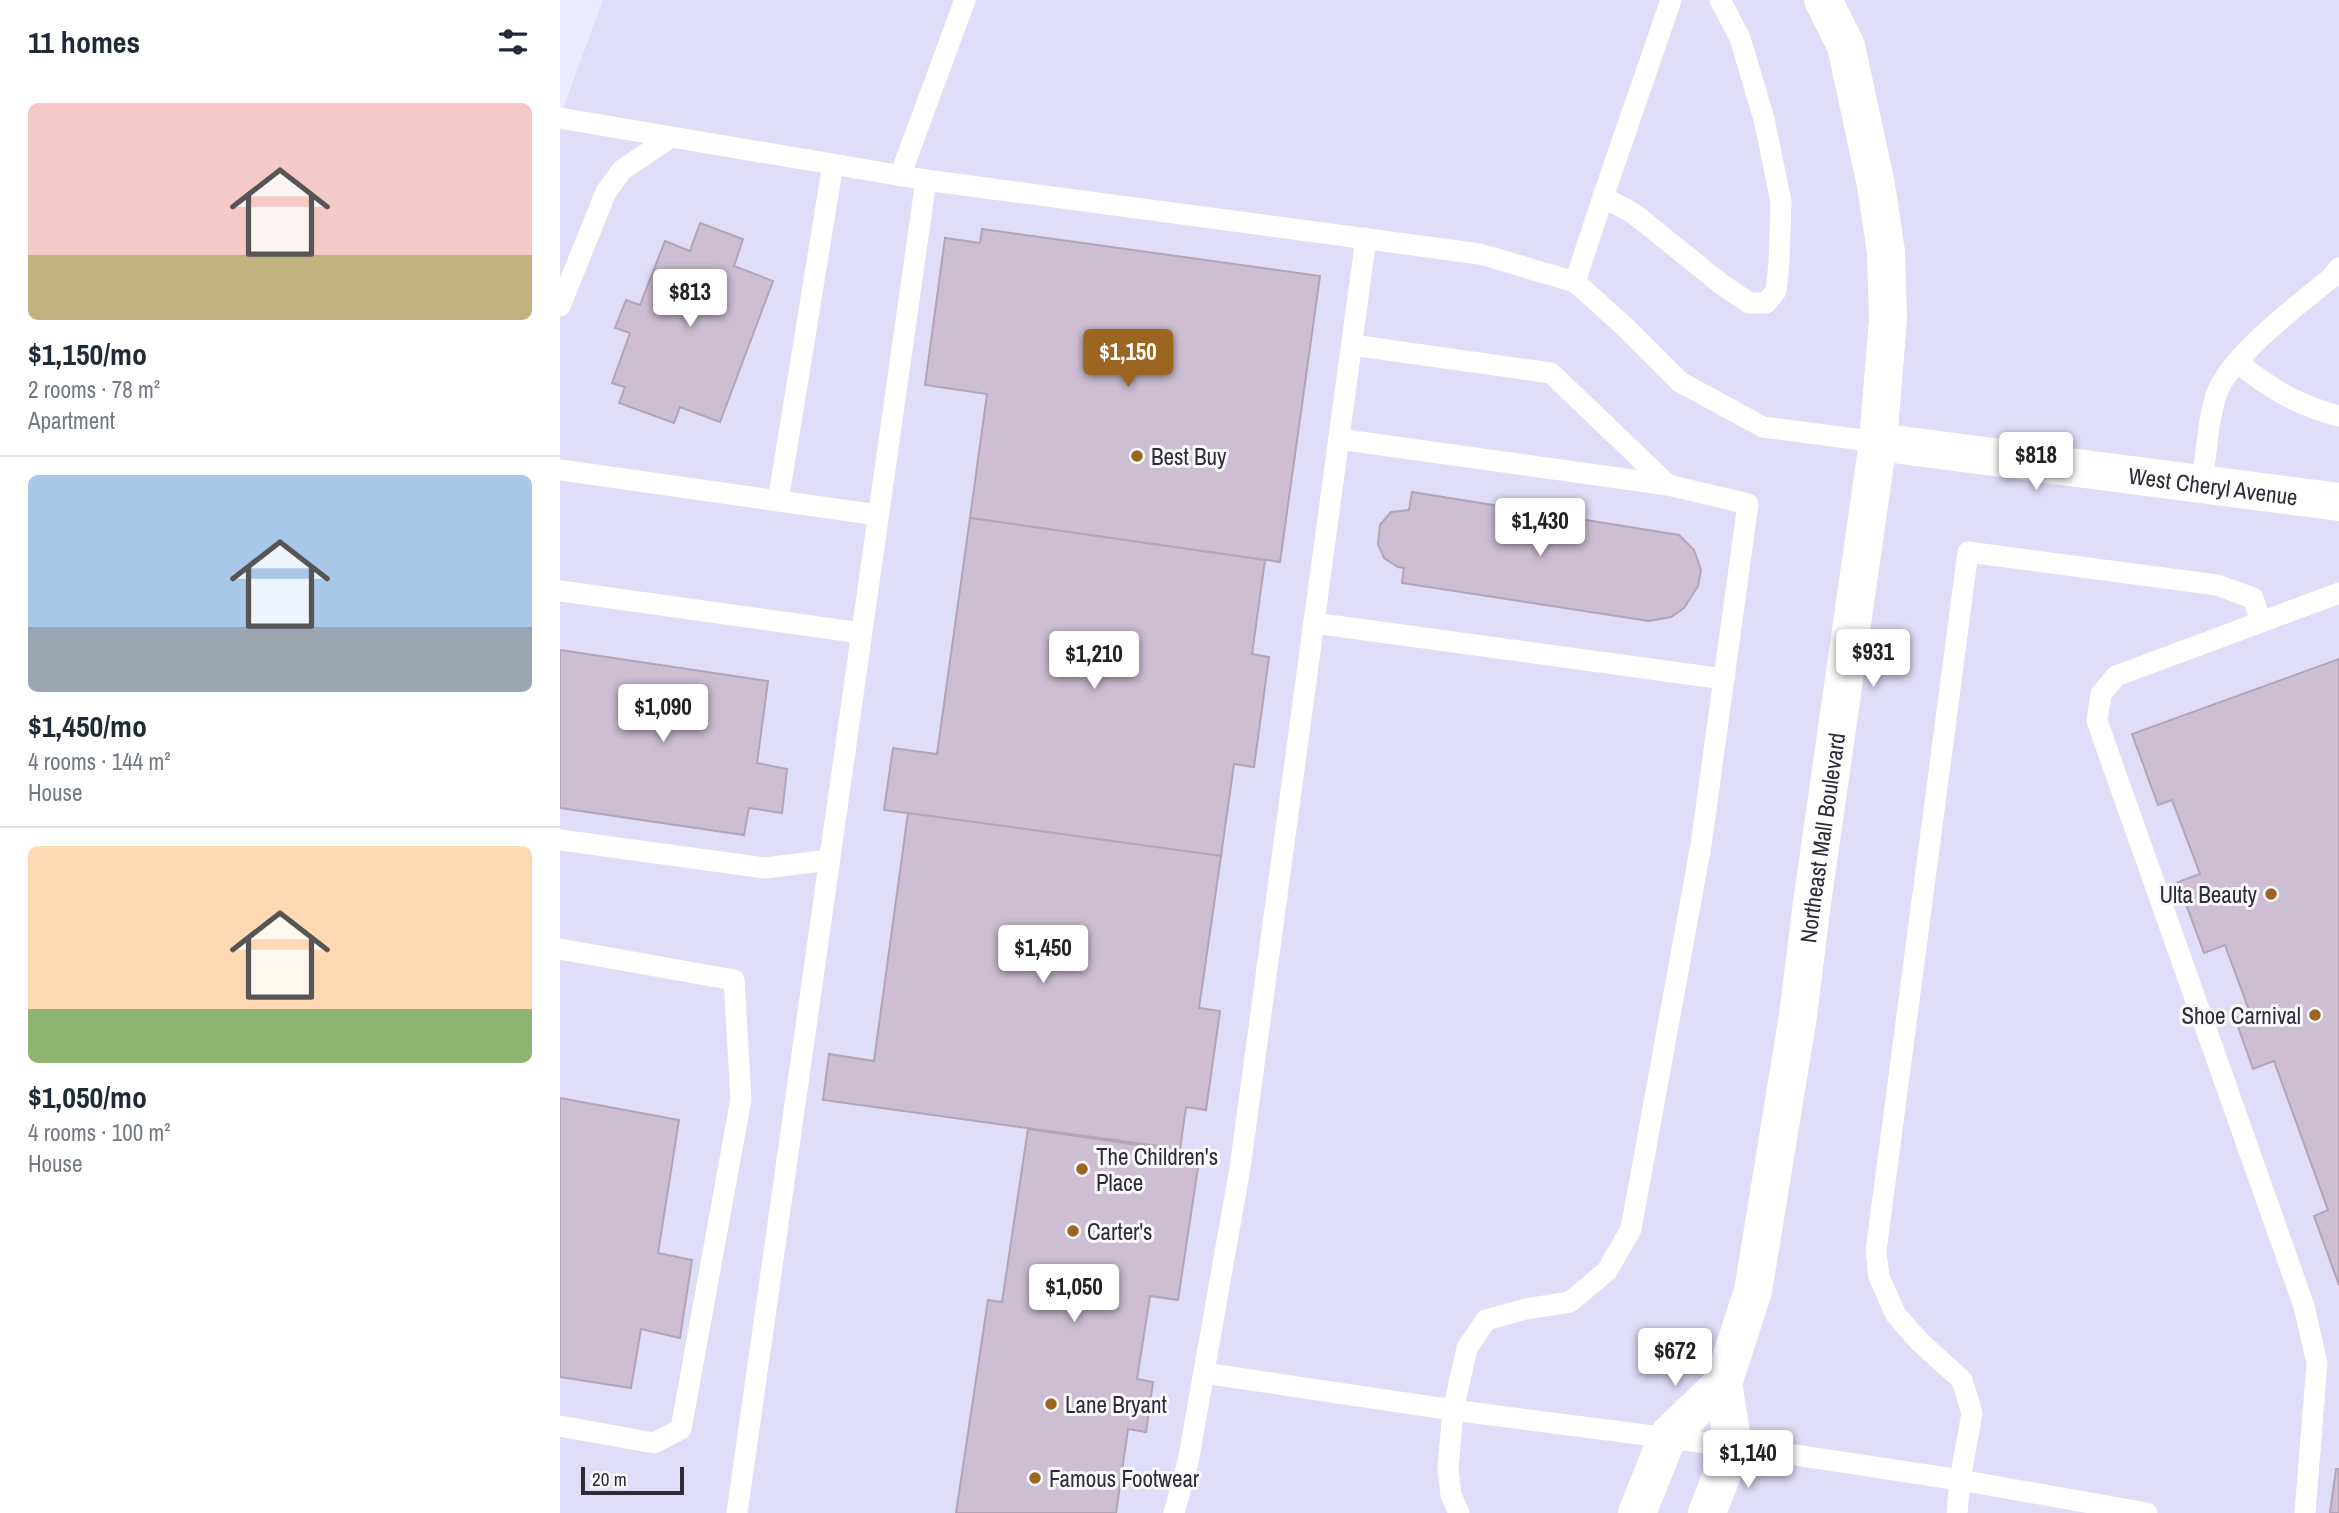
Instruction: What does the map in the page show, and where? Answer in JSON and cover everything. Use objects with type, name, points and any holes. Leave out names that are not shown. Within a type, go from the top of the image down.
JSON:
[{"type":"street","name":"Northeast Mall Boulevard","points":[[1733,1446],[1723,1383],[1753,1291],[1798,1016],[1878,442],[1888,319],[1886,251],[1876,185],[1846,46],[1823,0]]},
{"type":"street","name":"West Cheryl Avenue","points":[[1878,442],[2339,502]]},
{"type":"street","name":"Northeast Mall Boulevard","points":[[1637,1513],[1668,1436],[1723,1383]]},
{"type":"street","points":[[1707,1513],[1733,1446]]},
{"type":"lane","points":[[900,176],[965,0]]},
{"type":"lane","points":[[1575,282],[1671,0]]},
{"type":"lane","points":[[1604,197],[1633,213],[1749,303],[1766,303],[1776,290],[1781,202],[1764,120],[1741,38],[1720,0]]},
{"type":"lane","points":[[560,118],[926,180],[1480,254],[1575,282],[1680,382],[1763,428],[1878,442]]},
{"type":"lane","points":[[560,306],[606,192],[622,170],[671,137]]},
{"type":"lane","points":[[778,501],[833,164]]},
{"type":"lane","points":[[737,1513],[926,180]]},
{"type":"lane","points":[[1174,1513],[1188,1462],[1250,1104],[1366,238]]},
{"type":"lane","points":[[2202,485],[2219,388],[2237,362],[2339,268]]},
{"type":"lane","points":[[1352,345],[1551,373],[1668,485]]},
{"type":"lane","points":[[2237,362],[2294,401],[2339,416]]},
{"type":"lane","points":[[1339,439],[1668,485],[1748,504],[1701,845],[1632,1229],[1607,1270],[1570,1302],[1525,1309],[1486,1320],[1467,1348],[1453,1410],[1448,1468],[1451,1495],[1459,1513]]},
{"type":"lane","points":[[560,470],[878,515]]},
{"type":"lane","points":[[1957,1513],[1972,1413],[1962,1380],[1920,1342],[1896,1315],[1880,1277],[1876,1251],[1968,552],[2217,585],[2253,598],[2261,622]]},
{"type":"lane","points":[[560,592],[862,633]]},
{"type":"lane","points":[[2305,1513],[2317,1363],[2313,1337],[2097,721],[2101,694],[2116,676],[2339,593]]},
{"type":"lane","points":[[1314,623],[1724,679]]},
{"type":"lane","points":[[560,839],[765,868],[829,860]]},
{"type":"lane","points":[[560,949],[734,980],[741,1099],[681,1429],[654,1443],[560,1426]]},
{"type":"lane","points":[[1204,1373],[1453,1410],[1668,1436],[1960,1480],[2147,1513]]},
{"type":"shaded area","points":[[603,0],[2339,0],[2339,1513],[560,1513],[560,117]]},
{"type":"building","points":[[700,223],[743,239],[734,266],[773,281],[720,422],[680,407],[674,423],[619,403],[625,387],[612,383],[630,333],[615,328],[626,300],[640,305],[665,241],[690,251]]},
{"type":"building","name":"Best Buy","points":[[982,229],[1320,276],[1280,562],[970,518],[987,394],[925,385],[945,238],[980,243]]},
{"type":"building","points":[[1412,492],[1679,535],[1694,550],[1701,570],[1698,586],[1684,608],[1671,617],[1649,621],[1402,583],[1404,568],[1384,558],[1378,544],[1380,525],[1391,512],[1409,510]]},
{"type":"building","points":[[970,518],[1265,560],[1252,654],[1269,657],[1254,767],[1234,764],[1221,856],[884,810],[893,748],[937,754]]},
{"type":"building","points":[[560,650],[768,681],[757,763],[787,769],[782,813],[749,808],[744,835],[560,808]]},
{"type":"building","points":[[2339,659],[2339,1285],[2314,1216],[2328,1210],[2274,1061],[2253,1069],[2235,1018],[2250,1013],[2225,945],[2204,953],[2178,882],[2200,874],[2172,800],[2158,805],[2132,734]]},
{"type":"building","points":[[908,813],[1221,856],[1199,1008],[1220,1011],[1206,1110],[1186,1107],[1180,1149],[823,1100],[829,1054],[874,1061]]},
{"type":"building","points":[[560,1098],[679,1120],[658,1253],[692,1260],[680,1338],[641,1329],[631,1388],[560,1377]]},
{"type":"building","points":[[1028,1129],[1200,1154],[1178,1300],[1150,1296],[1137,1379],[1153,1382],[1146,1432],[1128,1429],[1116,1513],[956,1513],[988,1300],[1002,1302]]},
{"type":"building","points":[[2336,1469],[2339,1469],[2339,1513],[2330,1513]]},
{"type":"place","name":"Best Buy","points":[[1137,456]]},
{"type":"place","name":"Ulta Beauty","points":[[2271,894]]},
{"type":"place","name":"Shoe Carnival","points":[[2315,1015]]},
{"type":"place","name":"The Children's Place","points":[[1082,1169]]},
{"type":"place","name":"Carter's","points":[[1073,1231]]},
{"type":"place","name":"Lane Bryant","points":[[1051,1404]]},
{"type":"place","name":"Famous Footwear","points":[[1035,1478]]}]
